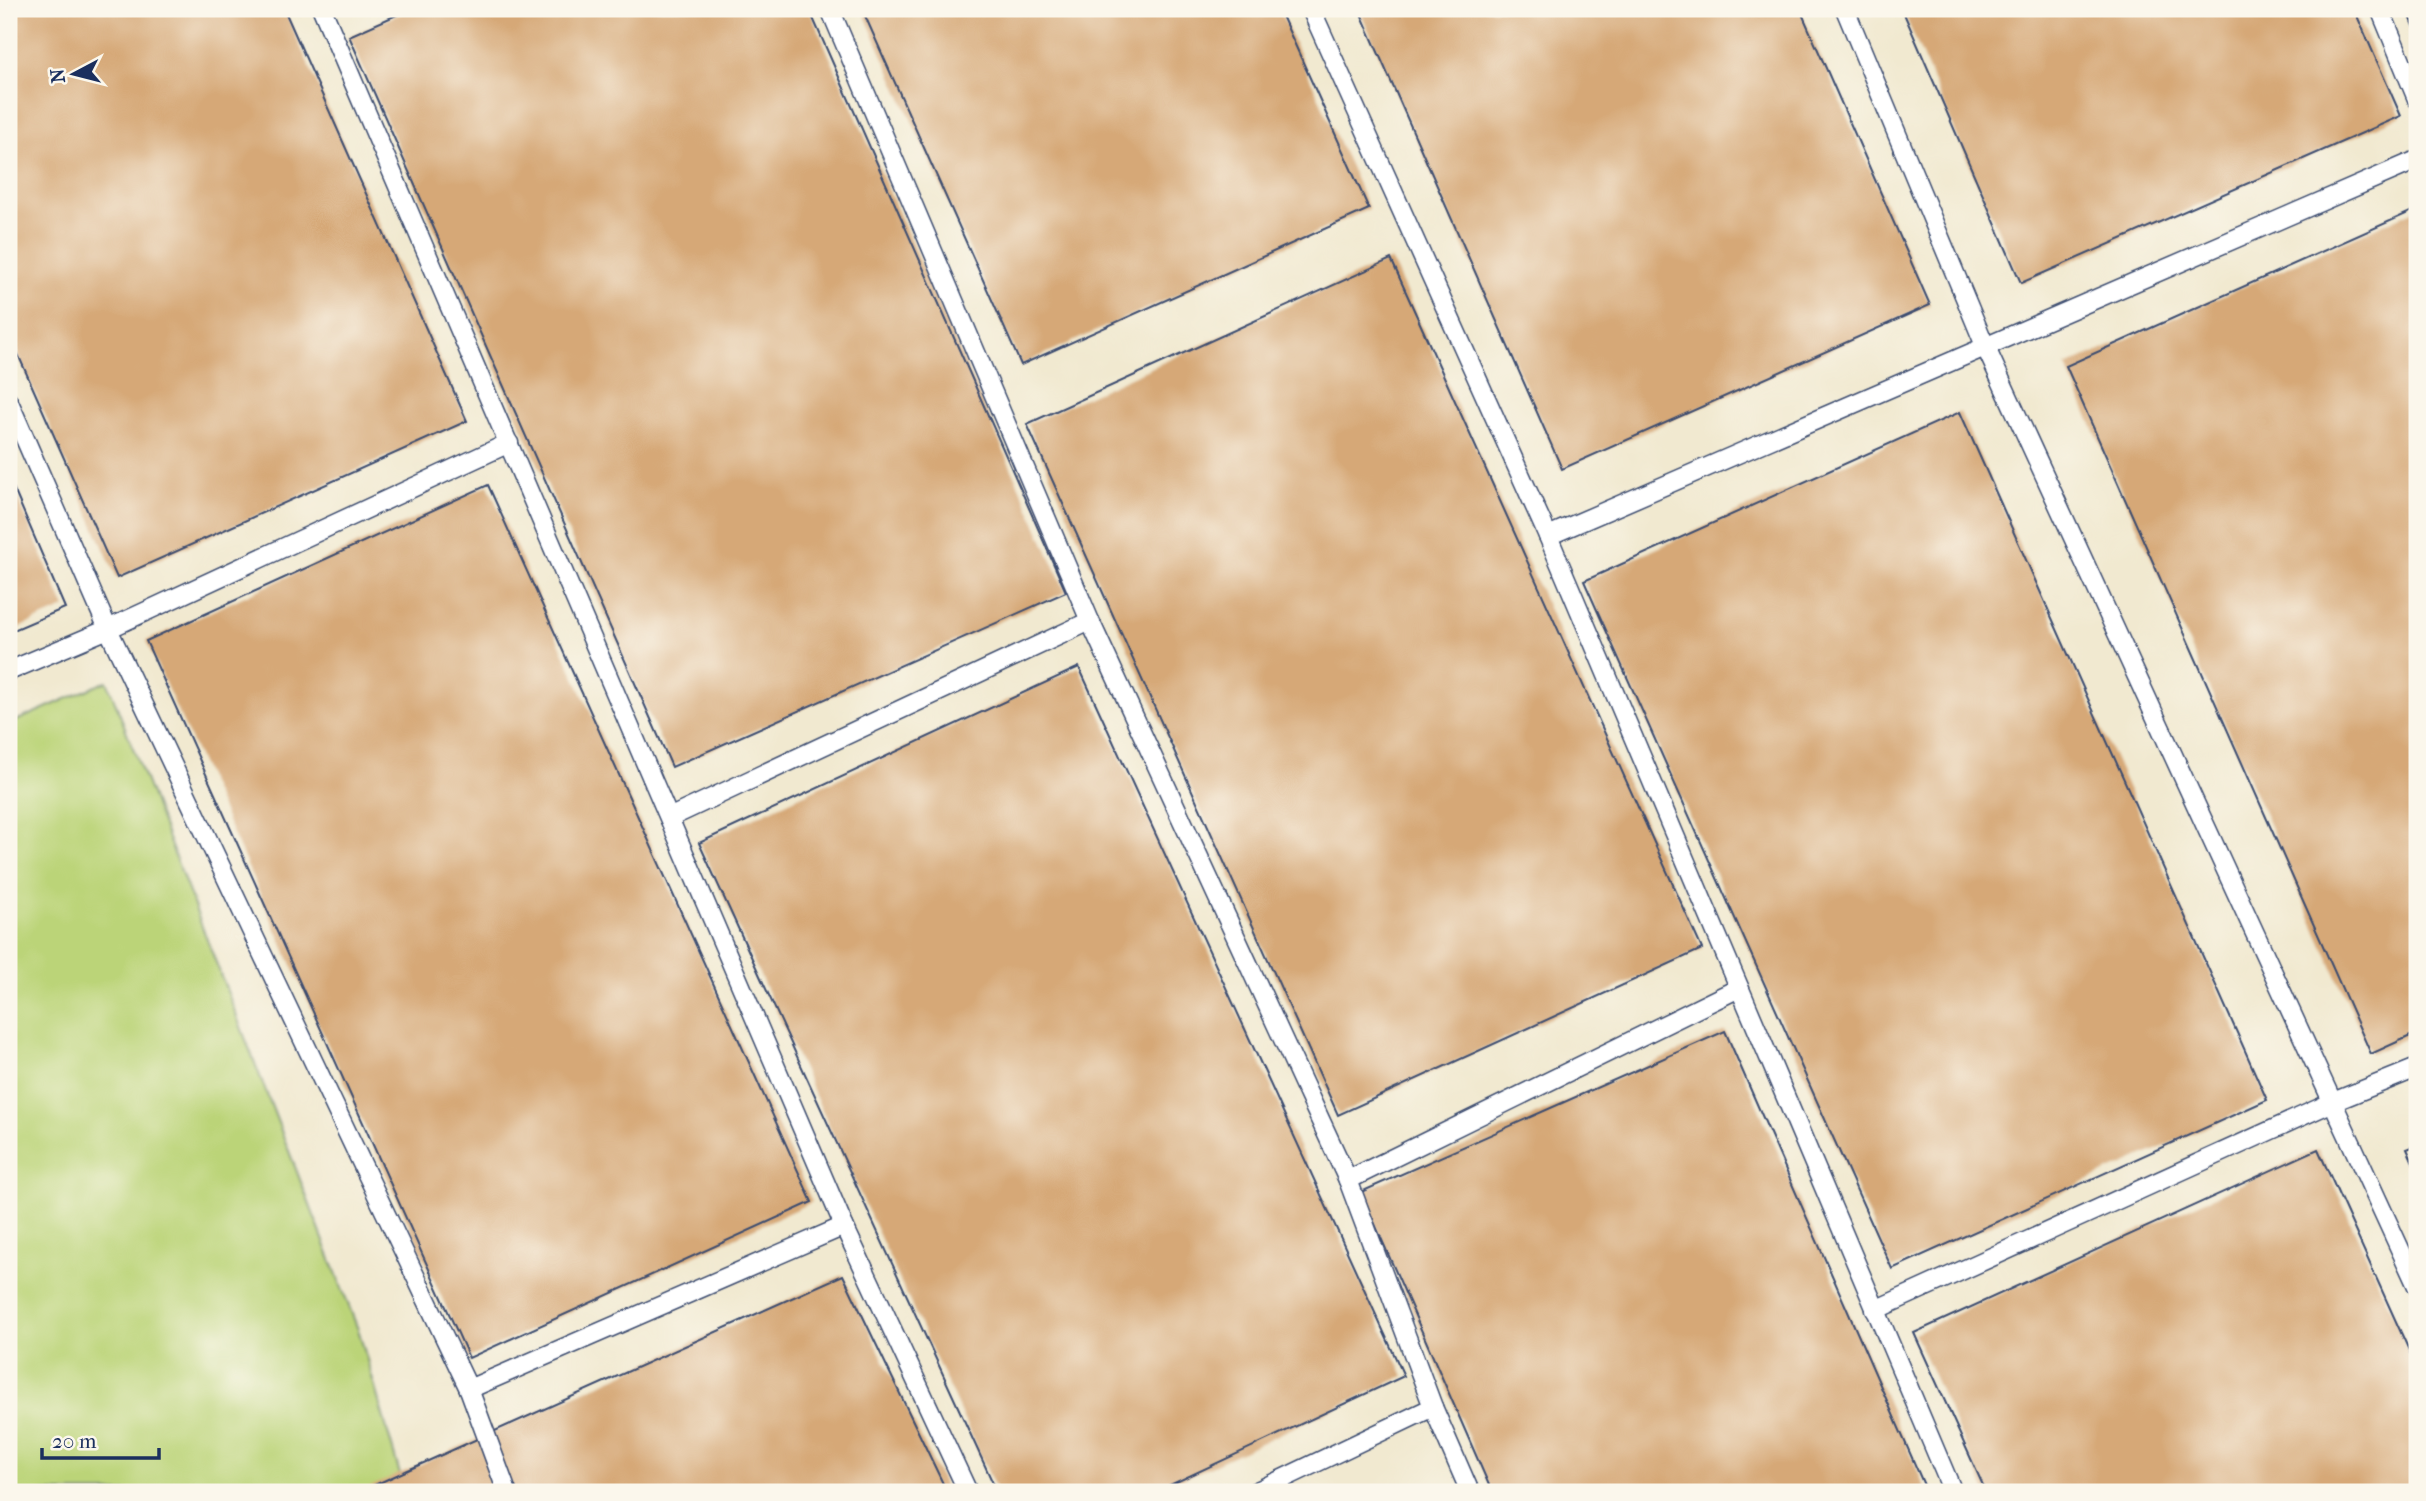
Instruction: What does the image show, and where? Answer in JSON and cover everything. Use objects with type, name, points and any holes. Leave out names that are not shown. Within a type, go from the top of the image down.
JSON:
[{"type":"lane","points":[[830,9],[1090,621],[1348,1180],[1433,1407],[1470,1492]]},
{"type":"lane","points":[[1311,9],[1548,536],[1953,1492]]},
{"type":"lane","points":[[1845,9],[1986,348],[2417,1286]]},
{"type":"lane","points":[[2379,9],[2417,99]]},
{"type":"lane","points":[[325,10],[844,1226],[968,1492]]},
{"type":"lane","points":[[1548,536],[2417,160]]},
{"type":"lane","points":[[9,402],[108,629],[469,1389],[507,1492]]},
{"type":"lane","points":[[9,671],[108,629],[509,443]]},
{"type":"lane","points":[[671,817],[1090,621]]},
{"type":"lane","points":[[1348,1180],[1739,988]]},
{"type":"lane","points":[[1875,1310],[2333,1102],[2417,1068]]},
{"type":"lane","points":[[469,1389],[844,1226]]},
{"type":"lane","points":[[1255,1492],[1433,1407]]},
{"type":"green space","points":[[107,681],[359,1332],[405,1492],[9,1492],[9,724]]},
{"type":"building","points":[[9,9],[284,9],[467,421],[117,578],[9,334]]},
{"type":"building","points":[[410,9],[809,9],[1066,592],[672,767],[349,36]]},
{"type":"building","points":[[862,9],[1279,9],[1369,209],[1021,365]]},
{"type":"building","points":[[1359,9],[1800,9],[1930,305],[1562,469]]},
{"type":"building","points":[[1902,9],[2354,9],[2401,116],[2021,283]]},
{"type":"building","points":[[2407,9],[2417,9],[2417,33]]},
{"type":"building","points":[[2417,209],[2417,1033],[2371,1054],[2066,366]]},
{"type":"building","points":[[1391,259],[1702,949],[1338,1115],[1027,424]]},
{"type":"building","points":[[1960,412],[2267,1100],[1892,1269],[1584,581]]},
{"type":"building","points":[[9,478],[65,608],[9,632]]},
{"type":"building","points":[[488,485],[812,1202],[469,1358],[146,641]]},
{"type":"building","points":[[1079,667],[1404,1376],[1155,1492],[997,1492],[699,843]]},
{"type":"building","points":[[1725,1031],[1927,1492],[1492,1492],[1361,1192]]},
{"type":"building","points":[[2417,1145],[2417,1171],[2407,1149]]},
{"type":"building","points":[[2318,1149],[2417,1368],[2417,1492],[1986,1492],[1914,1333]]},
{"type":"building","points":[[843,1275],[947,1492],[359,1492]]}]
